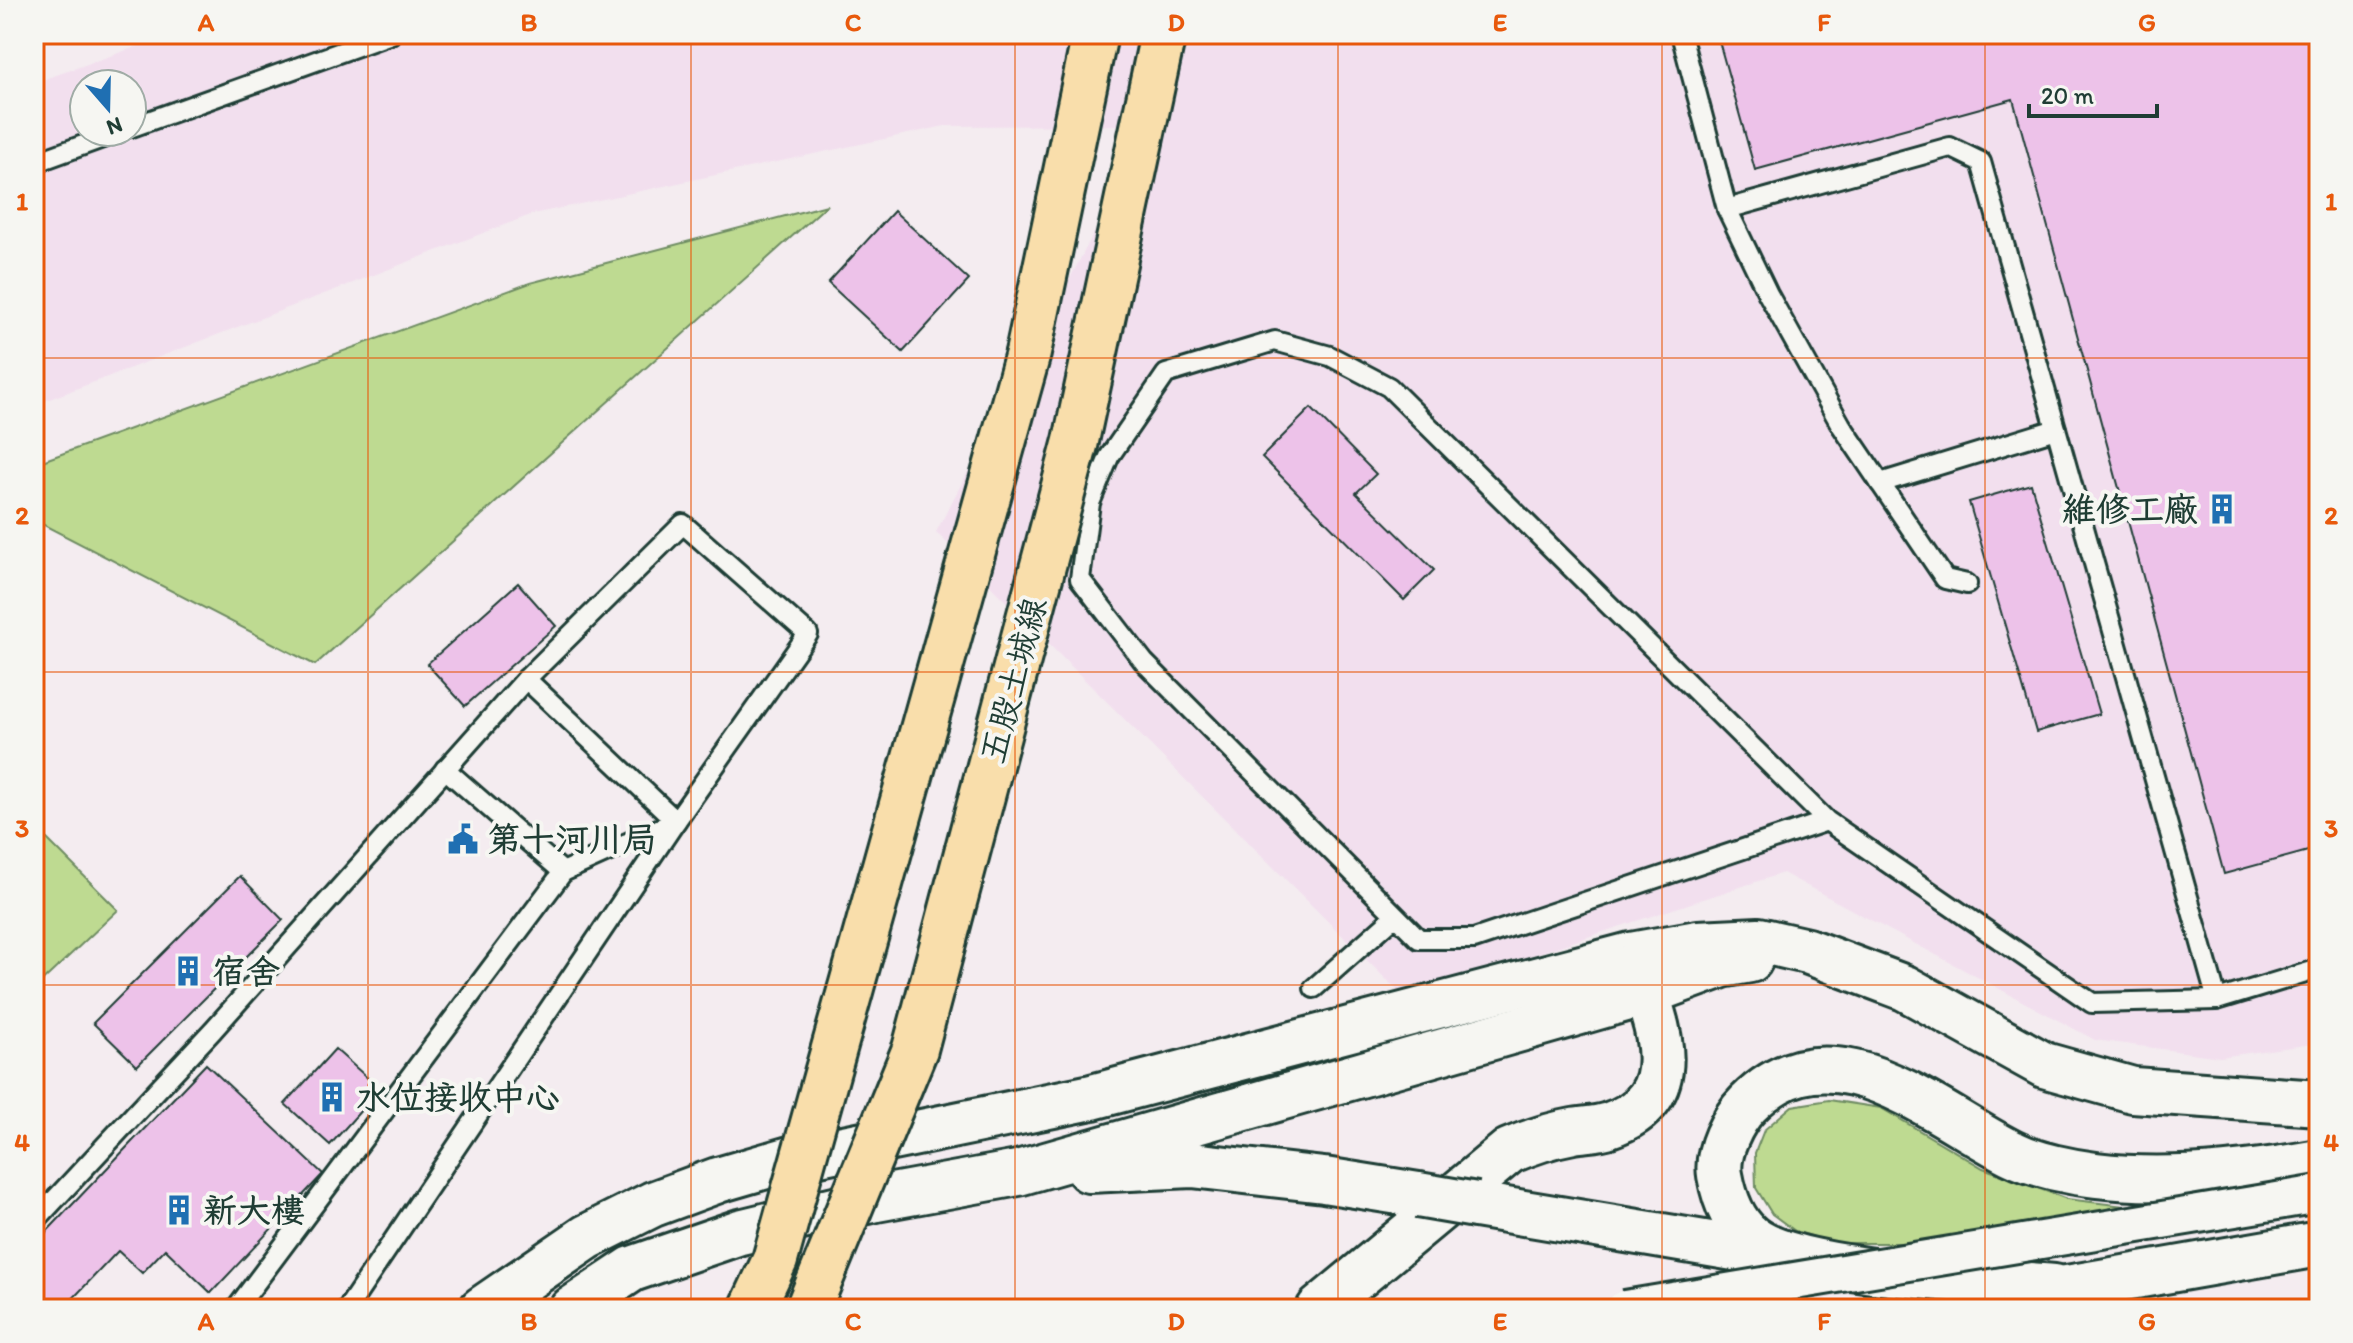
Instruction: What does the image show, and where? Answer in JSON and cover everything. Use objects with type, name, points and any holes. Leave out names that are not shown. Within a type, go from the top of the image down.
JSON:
[{"type":"highway","points":[[752,1309],[779,1245],[1028,353],[1095,34]]},
{"type":"highway","name":"五股土城線","points":[[808,1309],[915,1049],[1076,441],[1163,34]]},
{"type":"main road","points":[[482,1309],[587,1237],[653,1204],[718,1180],[790,1159],[1092,1097],[1638,974],[1722,965],[1807,951],[1905,988],[2044,1065],[2133,1090],[2319,1103]]},
{"type":"main road","points":[[572,1309],[632,1269],[740,1232],[876,1199],[1018,1173],[1638,974]]},
{"type":"main road","points":[[1319,1309],[1509,1151],[1535,1140],[1609,1126],[1639,1111],[1659,1081],[1662,1040],[1638,974]]},
{"type":"main road","points":[[1786,1256],[1750,1237],[1725,1200],[1718,1166],[1738,1114],[1762,1090],[1791,1074],[1825,1069],[1852,1071],[1896,1087],[2017,1156],[2095,1175],[2180,1179],[2319,1162]]},
{"type":"main road","points":[[1018,1173],[1192,1165],[1324,1180],[1901,1273],[2054,1287]]},
{"type":"main road","points":[[1971,1309],[2054,1287],[2319,1244]]},
{"type":"street","points":[[1625,1309],[2319,1194]]},
{"type":"lane","points":[[148,121],[391,34]]},
{"type":"lane","points":[[1681,34],[1727,209],[1768,294],[1841,425],[1945,579],[1967,584]]},
{"type":"lane","points":[[1727,209],[1950,147],[1981,162],[2217,1000]]},
{"type":"lane","points":[[34,163],[75,148]]},
{"type":"lane","points":[[1827,821],[1474,939],[1419,939],[1144,662],[1080,579],[1090,503],[1109,457],[1166,374],[1275,341],[1330,356],[1389,387],[1827,821],[2092,1003],[2217,1000],[2319,969]]},
{"type":"lane","points":[[1880,483],[2056,429]]},
{"type":"lane","points":[[34,1222],[213,1030],[526,679],[683,524],[808,634],[676,821],[347,1309]]},
{"type":"lane","points":[[526,679],[676,821]]},
{"type":"lane","points":[[445,769],[563,872]]},
{"type":"lane","points":[[236,1309],[563,872],[676,821]]},
{"type":"lane","points":[[1314,988],[1394,917]]},
{"type":"shaded area","points":[[172,34],[2319,34],[2319,1043],[2220,1057],[2095,1040],[1783,873],[1404,997],[936,532],[1151,125],[945,126],[533,214],[34,405],[34,83],[68,71],[68,148],[148,148],[148,68],[76,68]]},
{"type":"green space","points":[[827,205],[315,665],[34,520],[34,464],[530,283]]},
{"type":"green space","points":[[34,826],[118,910],[34,989]]},
{"type":"green space","points":[[1829,1100],[1881,1108],[1983,1168],[2067,1199],[2124,1206],[2225,1197],[1967,1243],[1833,1243],[1795,1231],[1772,1214],[1756,1188],[1755,1153],[1764,1130],[1792,1106]]},
{"type":"building","name":"維修工廠","points":[[1717,34],[2319,34],[2319,848],[2224,874],[2013,99],[1755,170]]},
{"type":"building","points":[[894,211],[969,280],[903,352],[828,283]]},
{"type":"building","points":[[1311,408],[1376,474],[1356,493],[1434,570],[1404,600],[1262,457]]},
{"type":"building","points":[[2031,484],[2099,714],[2036,732],[1969,502]]},
{"type":"building","points":[[518,583],[556,626],[465,706],[427,664]]},
{"type":"building","name":"宿舍","points":[[240,876],[283,920],[137,1066],[93,1023]]},
{"type":"building","name":"水位接收中心","points":[[335,1049],[380,1089],[330,1145],[285,1104]]},
{"type":"building","name":"新大樓","points":[[206,1064],[323,1174],[211,1293],[165,1249],[142,1273],[118,1251],[63,1309],[54,1309],[34,1290],[34,1245]]},
{"type":"place","name":"維修工廠","points":[[2222,509]]},
{"type":"place","name":"第十河川局","points":[[463,839]]},
{"type":"place","name":"宿舍","points":[[188,971]]},
{"type":"place","name":"水位接收中心","points":[[332,1097]]},
{"type":"place","name":"新大樓","points":[[179,1210]]}]
